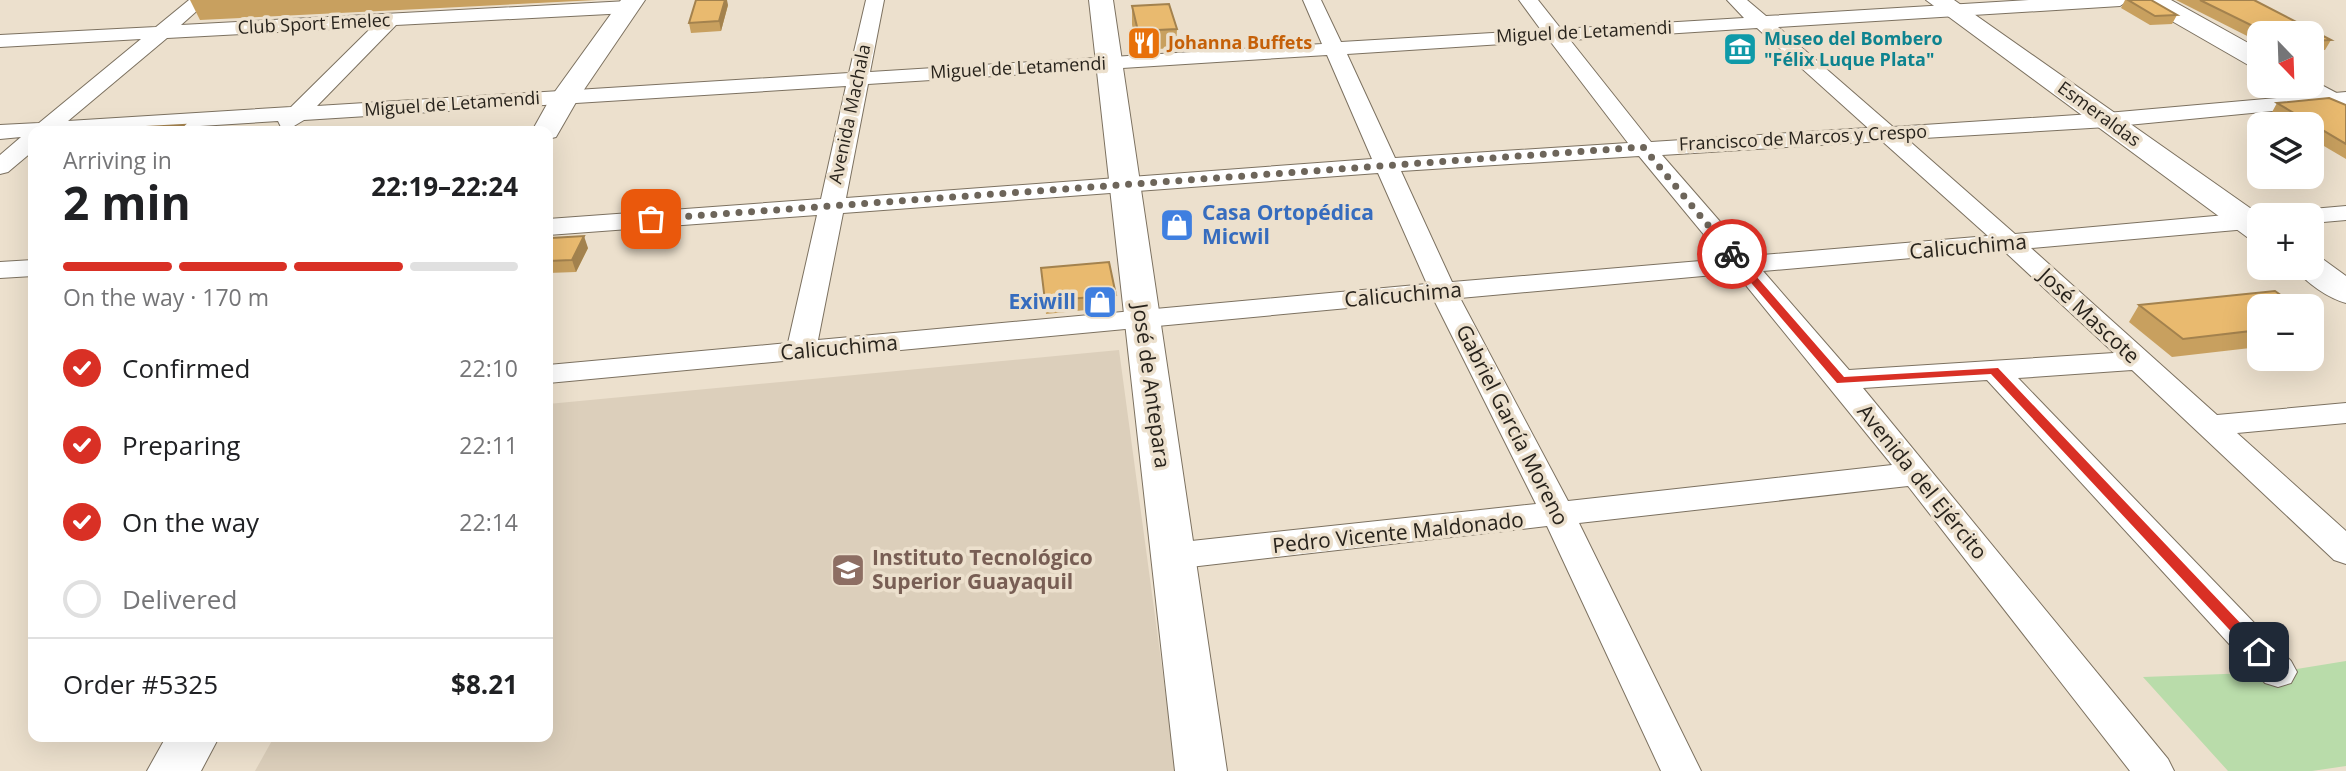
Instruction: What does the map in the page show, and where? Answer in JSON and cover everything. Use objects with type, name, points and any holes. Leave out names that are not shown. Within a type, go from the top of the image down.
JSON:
[{"type":"main road","name":"José de Antepara","points":[[1101,0],[1201,771]]},
{"type":"main road","points":[[2153,0],[2247,53]]},
{"type":"main road","points":[[2172,0],[2247,43]]},
{"type":"main road","points":[[549,126],[565,97],[631,4]]},
{"type":"main road","name":"Esmeraldas","points":[[1954,6],[2247,215]]},
{"type":"main road","points":[[2324,259],[2346,274]]},
{"type":"main road","points":[[2324,276],[2346,292]]},
{"type":"main road","points":[[173,771],[190,742]]},
{"type":"street","points":[[49,126],[200,0]]},
{"type":"street","name":"Avenida Machala","points":[[801,351],[875,0]]},
{"type":"street","name":"Gabriel García Moreno","points":[[1312,0],[1443,291],[1559,516],[1681,771]]},
{"type":"street","name":"Avenida del Ejército","points":[[1528,0],[1643,147],[1841,380],[2154,771]]},
{"type":"street","name":"José Mascote","points":[[1735,0],[2012,244],[2135,360],[2346,551]]},
{"type":"street","name":"Miguel de Letamendi","points":[[175,126],[290,120],[565,97],[1760,22],[1954,6],[2120,0]]},
{"type":"street","name":"Club Sport Emelec","points":[[0,41],[631,4]]},
{"type":"street","points":[[290,120],[390,20]]},
{"type":"street","name":"Francisco de Marcos y Crespo","points":[[553,227],[1643,147],[2116,119],[2332,95]]},
{"type":"street","name":"Miguel de Letamendi","points":[[0,132],[28,133]]},
{"type":"street","points":[[0,167],[28,144]]},
{"type":"street","points":[[2324,215],[2346,213]]},
{"type":"street","name":"Calicuchima","points":[[553,374],[1443,291],[2247,223]]},
{"type":"street","points":[[0,270],[28,268]]},
{"type":"street","points":[[1841,380],[2135,360]]},
{"type":"street","points":[[1994,370],[2278,672]]},
{"type":"street","points":[[2207,426],[2346,413]]},
{"type":"street","name":"Pedro Vicente Maldonado","points":[[1173,556],[1559,516],[1914,474]]},
{"type":"shaded area","name":"Instituto Tecnológico Superior Guayaquil","points":[[1119,350],[1176,771],[255,771],[271,742],[553,742],[553,404]]},
{"type":"green space","points":[[2346,661],[2346,766],[2312,771],[2228,771],[2143,677],[2278,672]]},
{"type":"building","points":[[696,0],[725,0],[719,21],[689,23]]},
{"type":"building","points":[[2128,0],[2151,0],[2177,15],[2155,16]]},
{"type":"building","points":[[2200,0],[2254,0],[2294,21],[2247,21],[2247,23]]},
{"type":"building","points":[[1169,4],[1177,29],[1138,31],[1132,6]]},
{"type":"building","points":[[2329,98],[2346,105],[2346,144],[2324,131],[2324,112],[2292,112],[2277,103]]},
{"type":"building","points":[[584,236],[572,260],[553,261],[553,238]]},
{"type":"building","points":[[1109,262],[1116,295],[1045,301],[1041,268]]},
{"type":"building","points":[[2275,291],[2279,294],[2247,294],[2247,331],[2183,339],[2139,305]]},
{"type":"way so far","points":[[651,219],[1643,147],[1732,254]]},
{"type":"place","name":"Johanna Buffets","points":[[1144,43]]},
{"type":"place","name":"Museo del Bombero \"Félix Luque Plata\"","points":[[1740,49]]},
{"type":"place","name":"Casa Ortopédica Micwil","points":[[1177,225]]},
{"type":"place","name":"Exiwill","points":[[1100,302]]},
{"type":"place","name":"Instituto Tecnológico Superior Guayaquil","points":[[848,570]]},
{"type":"route","points":[[1732,254],[1841,380],[1994,370],[2259,652]]}]
